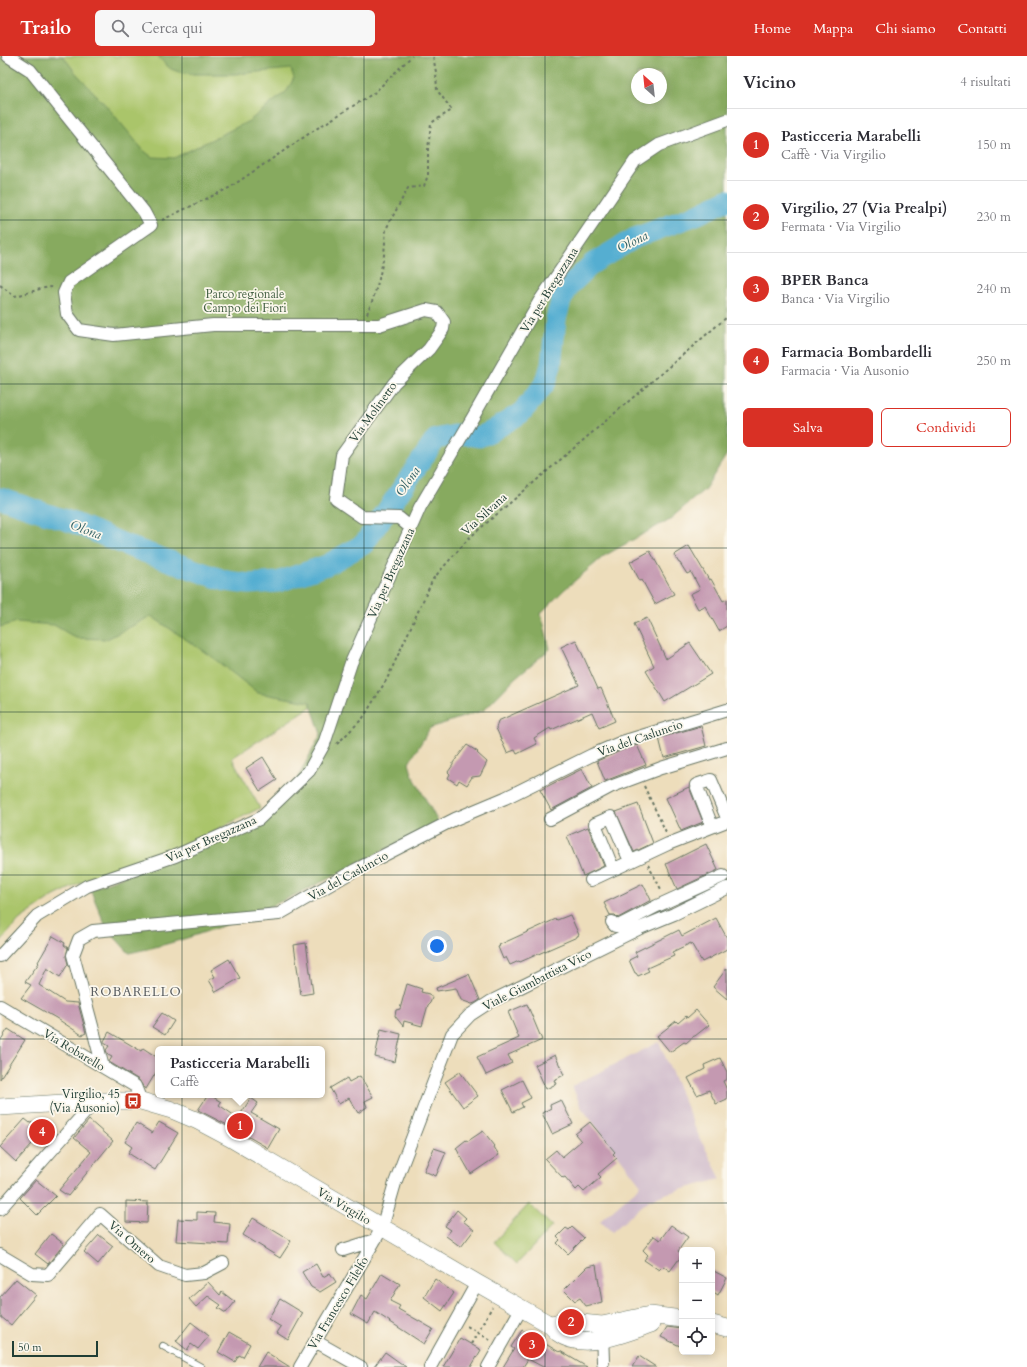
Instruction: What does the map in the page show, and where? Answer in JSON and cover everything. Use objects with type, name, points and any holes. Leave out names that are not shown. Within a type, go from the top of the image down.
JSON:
[{"type":"main road","name":"Via Virgilio","points":[[0,1106],[95,1101],[141,1101],[172,1110],[198,1121],[230,1138],[379,1234],[477,1283],[549,1324],[558,1333],[565,1337],[582,1341],[602,1332],[677,1318]]},
{"type":"main road","points":[[715,1325],[727,1328]]},
{"type":"street","points":[[8,56],[30,70],[144,212],[151,225],[69,282],[64,293],[67,314],[79,330],[114,336],[213,325],[363,324]]},
{"type":"street","name":"Via per Bregazzana","points":[[0,956],[37,916],[87,886],[175,856],[259,819],[309,771],[324,744],[351,662],[420,507],[539,302],[634,161],[659,144],[727,120]]},
{"type":"street","name":"Via Molinetto","points":[[363,324],[378,325],[426,310],[437,312],[444,322],[439,336],[429,349],[394,383],[342,455],[336,499],[362,517],[399,518],[411,528]]},
{"type":"street","name":"Via del Casluncio","points":[[102,1067],[73,956],[78,940],[93,931],[279,914],[355,870],[455,819],[509,796],[592,755],[622,742],[727,710]]},
{"type":"street","points":[[550,819],[610,787],[661,768],[727,748]]},
{"type":"street","points":[[591,880],[643,855],[712,826],[727,819],[711,780],[696,785],[712,826]]},
{"type":"street","points":[[704,806],[720,800]]},
{"type":"street","points":[[613,870],[595,824],[611,817],[630,861]]},
{"type":"street","points":[[604,846],[621,839]]},
{"type":"street","points":[[612,922],[615,926],[618,926],[667,899],[723,876]]},
{"type":"street","name":"Viale Giambattista Vico","points":[[379,1234],[395,1183],[452,1034],[470,1015],[490,1002],[640,928],[674,914],[727,888]]},
{"type":"street","points":[[667,899],[674,914]]},
{"type":"street","name":"Via Robarello","points":[[0,1006],[135,1086],[141,1101]]},
{"type":"street","points":[[0,1209],[95,1101]]},
{"type":"street","name":"Via Omero","points":[[0,1255],[32,1274],[48,1275],[100,1214],[159,1266],[185,1275],[204,1273],[223,1264]]},
{"type":"street","name":"Via Francesco Filelfo","points":[[343,1250],[379,1234]]},
{"type":"street","name":"Via Francesco Filelfo","points":[[300,1367],[379,1234]]},
{"type":"street","points":[[430,1367],[477,1283]]},
{"type":"street","points":[[488,1367],[521,1308]]},
{"type":"street","points":[[602,1332],[604,1365]]},
{"type":"street","points":[[315,1342],[361,1367]]},
{"type":"lane","points":[[163,1346],[200,1367]]},
{"type":"path","points":[[151,225],[230,188],[374,93],[412,56]]},
{"type":"path","points":[[363,324],[379,279],[384,255],[386,229],[408,188],[424,186],[428,175],[428,149],[431,123],[452,110],[437,90],[433,56]]},
{"type":"path","points":[[0,285],[14,296],[52,286],[64,293]]},
{"type":"path","name":"Via Silvana","points":[[336,744],[364,718],[386,679],[433,579],[469,538],[727,317]]},
{"type":"path","points":[[640,776],[670,843]]},
{"type":"path","points":[[643,855],[667,899]]},
{"type":"path","points":[[471,1344],[491,1308]]},
{"type":"path","points":[[457,1320],[500,1346]]},
{"type":"shaded area","points":[[659,1042],[696,1130],[721,1179],[668,1193],[649,1200],[612,1232],[600,1221],[641,1185],[581,1107],[572,1086]]},
{"type":"green space","name":"Parco regionale Campo dei Fiori","points":[[0,56],[727,56],[332,693],[232,758],[260,808],[180,848],[106,871],[54,896],[19,920],[0,942]]},
{"type":"green space","name":"Parco regionale Campo dei Fiori","points":[[0,56],[63,56],[75,72],[110,110],[143,150],[152,157],[174,158],[249,121],[287,91],[294,78],[291,69],[235,74],[191,74],[171,69],[158,56],[727,56],[727,454],[705,489],[670,519],[604,556],[565,589],[541,613],[550,649],[516,677],[484,710],[430,728],[409,763],[412,774],[438,822],[326,880],[249,915],[170,943],[129,953],[107,929],[90,889],[263,823],[297,779],[321,734],[310,702],[258,693],[212,657],[151,616],[107,639],[76,638],[54,625],[17,622],[0,627]]},
{"type":"green space","points":[[529,1204],[552,1226],[517,1264],[494,1242]]},
{"type":"building","points":[[689,546],[709,580],[711,579],[723,601],[727,599],[727,626],[719,631],[705,606],[698,609],[690,594],[700,589],[691,572],[687,574],[674,555]]},
{"type":"building","points":[[650,551],[674,594],[655,604],[630,562]]},
{"type":"building","points":[[647,618],[666,659],[690,643],[711,674],[665,702],[646,671],[654,666],[634,624]]},
{"type":"building","points":[[576,640],[598,689],[601,688],[615,721],[599,728],[592,712],[551,730],[550,728],[534,738],[537,744],[517,754],[515,750],[507,753],[496,728],[498,721],[579,685],[561,647]]},
{"type":"building","points":[[701,726],[706,746],[664,758],[659,738]]},
{"type":"building","points":[[467,745],[478,752],[477,753],[487,762],[480,776],[472,777],[467,785],[459,780],[457,784],[448,778],[450,774],[448,772]]},
{"type":"building","points":[[637,745],[646,765],[605,781],[597,761]]},
{"type":"building","points":[[263,757],[277,780],[260,791],[246,768]]},
{"type":"building","points":[[582,769],[592,788],[551,810],[540,790]]},
{"type":"building","points":[[689,787],[703,822],[681,831],[666,798]]},
{"type":"building","points":[[638,804],[653,843],[634,852],[616,812]]},
{"type":"building","points":[[588,827],[604,866],[583,876],[567,836]]},
{"type":"building","points":[[706,844],[718,870],[677,889],[666,864]]},
{"type":"building","points":[[643,884],[651,900],[618,918],[615,915],[610,915],[604,903]]},
{"type":"building","points":[[570,915],[579,935],[577,937],[510,965],[506,957],[503,959],[498,947],[500,946],[499,945],[556,919],[557,920]]},
{"type":"building","points":[[716,918],[727,938],[727,949],[702,962],[691,943],[672,952],[674,956],[647,968],[649,971],[638,976],[635,973],[629,960],[637,956],[635,952],[679,930],[682,936]]},
{"type":"building","points":[[53,936],[65,943],[64,945],[68,948],[66,956],[68,964],[60,977],[47,968],[39,985],[65,1002],[78,1003],[86,1033],[82,1035],[21,998],[31,985],[25,982],[39,963],[38,962]]},
{"type":"building","points":[[306,943],[313,993],[301,995],[294,945]]},
{"type":"building","points":[[229,959],[240,978],[216,992],[209,980],[215,977],[211,970]]},
{"type":"building","points":[[727,968],[727,999],[713,987]]},
{"type":"building","points":[[469,974],[480,1000],[475,1003],[472,1004],[461,1000],[456,988],[437,991],[436,988]]},
{"type":"building","points":[[407,984],[422,989],[421,992],[429,994],[432,998],[428,1005],[422,1026],[404,1021],[403,1026],[395,1016],[396,1010],[400,1009]]},
{"type":"building","points":[[527,1004],[542,1040],[508,1055],[512,1063],[486,1075],[477,1057],[519,1038],[508,1012]]},
{"type":"building","points":[[696,1010],[709,1025],[686,1043],[684,1042],[670,1052],[657,1036],[676,1021],[678,1023],[686,1016],[687,1018]]},
{"type":"building","points":[[162,1013],[174,1021],[165,1035],[152,1027]]},
{"type":"building","points":[[8,1029],[25,1040],[0,1079],[0,1041]]},
{"type":"building","points":[[381,1029],[401,1034],[395,1062],[375,1057]]},
{"type":"building","points":[[109,1032],[141,1051],[143,1048],[155,1056],[155,1074],[146,1089],[139,1080],[109,1062],[112,1057],[108,1055],[106,1050],[109,1046],[104,1043]]},
{"type":"building","points":[[555,1055],[564,1075],[554,1080],[556,1084],[546,1089],[535,1065]]},
{"type":"building","points":[[720,1058],[727,1072],[727,1079],[723,1081],[727,1090],[727,1099],[716,1104],[709,1090],[697,1095],[688,1078],[705,1069],[704,1065]]},
{"type":"building","points":[[460,1072],[478,1096],[463,1107],[445,1082]]},
{"type":"building","points":[[360,1076],[373,1097],[365,1101],[367,1107],[358,1113],[349,1098],[339,1104],[330,1088],[347,1078],[349,1082]]},
{"type":"building","points":[[522,1080],[531,1098],[521,1103],[523,1107],[513,1112],[502,1090]]},
{"type":"building","points":[[206,1098],[215,1098],[221,1102],[219,1105],[238,1118],[251,1098],[258,1103],[251,1113],[279,1129],[268,1148],[198,1110]]},
{"type":"building","points":[[561,1100],[573,1124],[552,1134],[542,1113],[551,1108],[550,1105]]},
{"type":"building","points":[[25,1119],[30,1123],[47,1122],[54,1129],[45,1139],[40,1135],[16,1162],[0,1147]]},
{"type":"building","points":[[89,1120],[113,1141],[68,1196],[59,1190],[91,1152],[74,1138]]},
{"type":"building","points":[[159,1122],[178,1133],[155,1170],[128,1153],[132,1147],[125,1142],[136,1123],[152,1133]]},
{"type":"building","points":[[590,1122],[615,1152],[613,1154],[617,1158],[598,1174],[601,1177],[584,1192],[579,1187],[576,1190],[565,1177],[563,1178],[545,1159],[556,1150],[562,1157],[581,1141],[575,1134]]},
{"type":"building","points":[[483,1131],[495,1146],[494,1147],[499,1155],[471,1174],[456,1148],[466,1140],[468,1141]]},
{"type":"building","points":[[434,1148],[446,1152],[436,1176],[424,1171]]},
{"type":"building","points":[[36,1180],[56,1196],[37,1215],[20,1198]]},
{"type":"building","points":[[126,1201],[148,1202],[147,1223],[126,1222]]},
{"type":"building","points":[[457,1210],[466,1218],[463,1221],[474,1230],[461,1247],[446,1236],[451,1230],[445,1226]]},
{"type":"building","points":[[197,1212],[215,1213],[214,1222],[230,1224],[228,1244],[176,1241],[178,1219],[197,1220]]},
{"type":"building","points":[[253,1218],[291,1241],[280,1258],[243,1235]]},
{"type":"building","points":[[671,1225],[688,1237],[681,1247],[679,1247],[679,1259],[670,1271],[663,1266],[659,1270],[644,1260],[648,1255],[643,1250],[654,1236],[660,1240]]},
{"type":"building","points":[[572,1227],[584,1238],[568,1254],[557,1243],[560,1240],[557,1237],[566,1228],[569,1230]]},
{"type":"building","points":[[51,1234],[64,1244],[48,1264],[35,1254]]},
{"type":"building","points":[[99,1235],[113,1246],[98,1264],[84,1252]]},
{"type":"building","points":[[316,1264],[323,1277],[330,1273],[336,1282],[320,1292],[311,1287],[302,1272]]},
{"type":"building","points":[[596,1265],[602,1302],[586,1306],[580,1298],[575,1301],[564,1290],[587,1267]]},
{"type":"building","points":[[715,1272],[727,1278],[718,1295],[715,1293]]},
{"type":"building","points":[[382,1273],[400,1284],[390,1301],[400,1306],[398,1309],[433,1329],[424,1344],[375,1312],[368,1324],[351,1314],[361,1295],[367,1299]]},
{"type":"building","points":[[16,1279],[36,1295],[11,1325],[0,1316],[0,1297]]},
{"type":"building","points":[[435,1279],[454,1293],[442,1311],[424,1297]]},
{"type":"building","points":[[208,1282],[220,1295],[222,1292],[235,1302],[226,1313],[218,1308],[221,1305],[208,1296],[196,1307],[189,1299]]},
{"type":"building","points":[[280,1299],[303,1313],[288,1340],[277,1333],[281,1327],[268,1319]]},
{"type":"building","points":[[191,1322],[209,1336],[198,1349],[191,1344],[187,1350],[176,1341]]},
{"type":"building","points":[[667,1327],[679,1329],[679,1346],[661,1337]]},
{"type":"building","points":[[522,1330],[587,1367],[543,1367],[528,1359],[523,1367],[503,1367],[514,1349],[511,1347]]},
{"type":"building","points":[[229,1332],[250,1344],[243,1357],[239,1355],[235,1362],[218,1352]]},
{"type":"building","points":[[460,1338],[481,1350],[471,1367],[443,1367]]},
{"type":"building","points":[[266,1352],[290,1367],[257,1367]]},
{"type":"building","points":[[385,1352],[406,1367],[374,1367]]},
{"type":"building","points":[[639,1356],[656,1367],[632,1367]]},
{"type":"waterway","name":"Olona","points":[[0,498],[74,523],[133,548],[226,581],[249,584],[278,582],[327,565],[364,544],[436,439],[460,434],[479,437],[492,431],[521,413],[546,382],[551,365],[556,319],[561,301],[569,286],[593,263],[635,238],[696,215],[727,200]]},
{"type":"place","name":"Virgilio, 45 (Via Ausonio)","points":[[133,1101]]},
{"type":"place","name":"Pasticceria Marabelli","points":[[240,1126]]},
{"type":"place","name":"Farmacia Bombardelli","points":[[42,1132]]},
{"type":"place","name":"Virgilio, 27 (Via Prealpi)","points":[[571,1322]]},
{"type":"place","name":"BPER Banca","points":[[532,1345]]},
{"type":"district","name":"ROBARELLO","points":[[136,991]]}]
